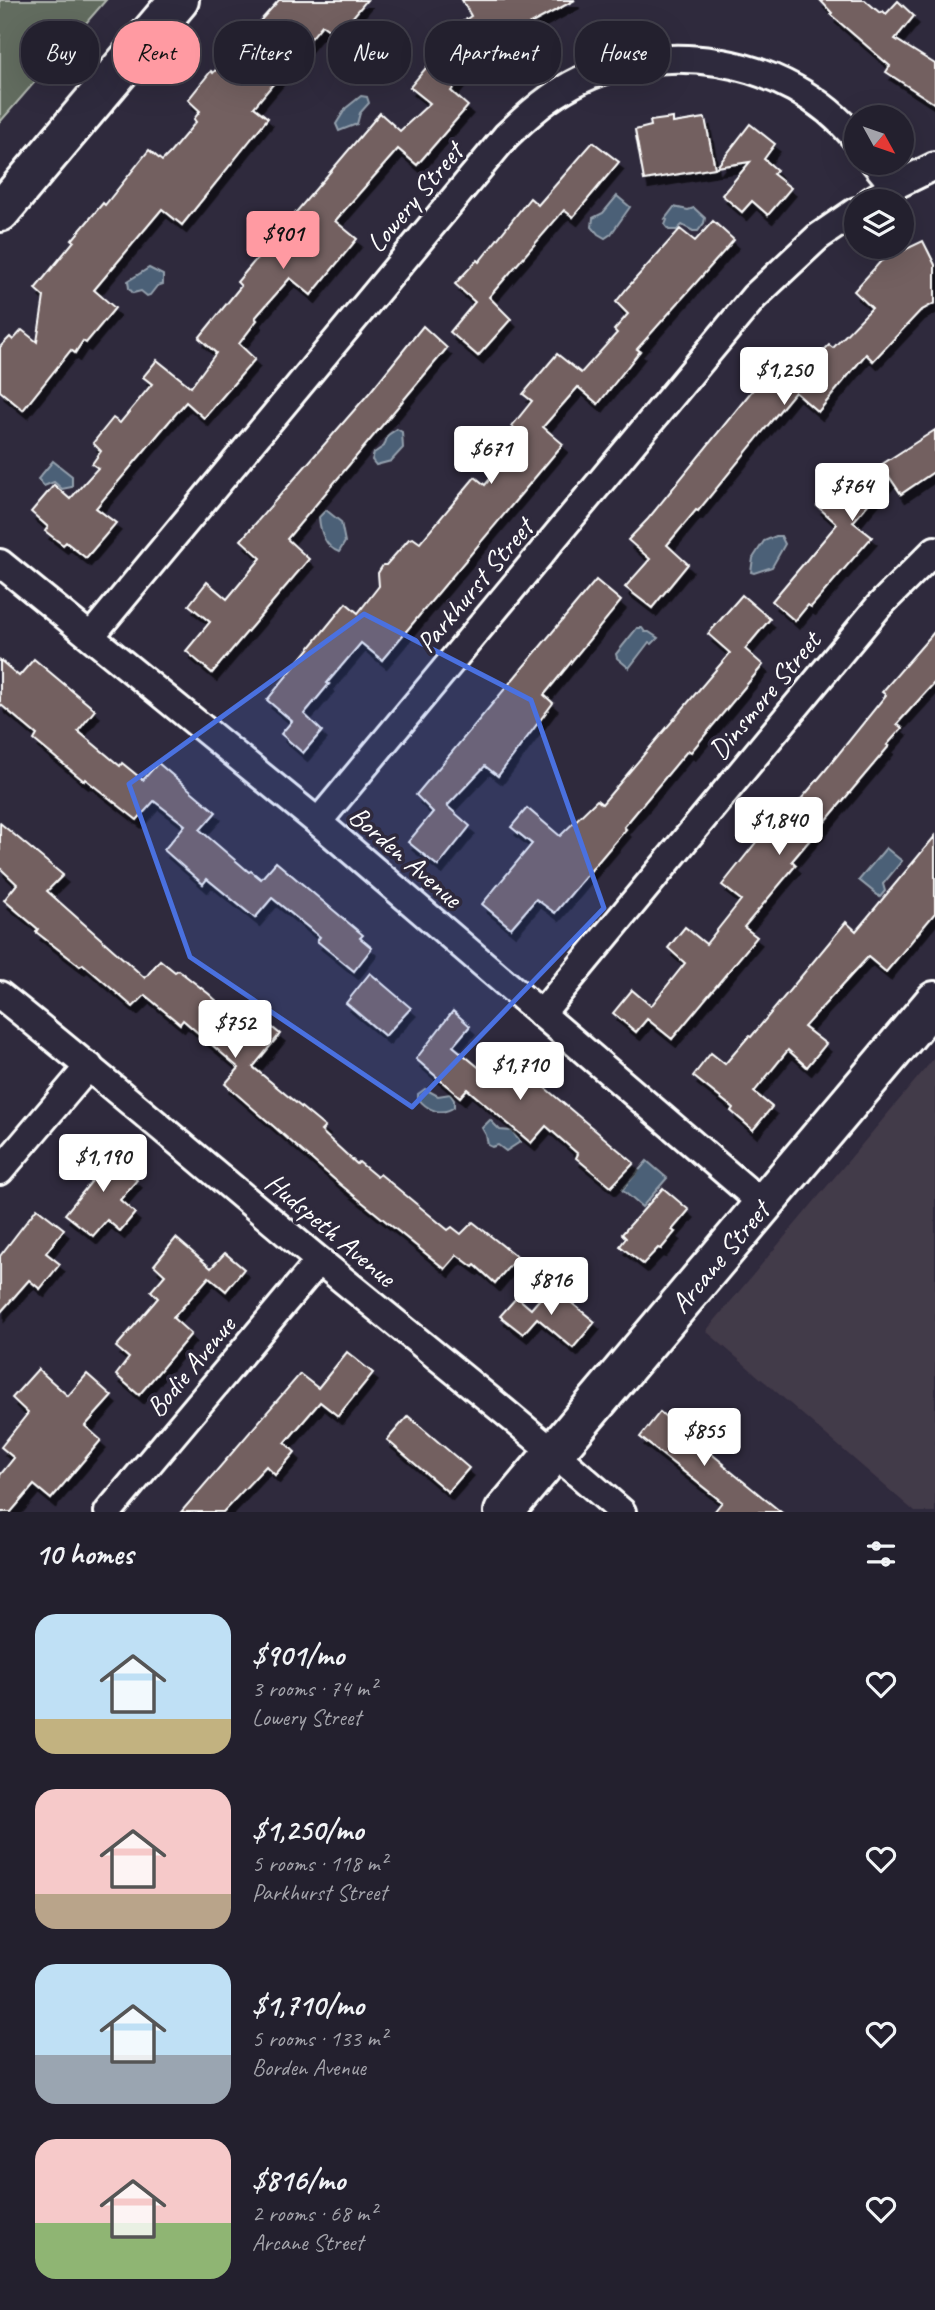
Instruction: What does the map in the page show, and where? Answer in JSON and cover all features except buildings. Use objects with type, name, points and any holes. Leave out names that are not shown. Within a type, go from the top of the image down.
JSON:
[{"type":"street","points":[[0,212],[179,0]]},
{"type":"street","name":"Lowery Street","points":[[91,636],[506,136],[532,111],[565,88],[609,69],[655,59],[701,59],[747,68],[787,84],[827,111],[844,127]]},
{"type":"street","points":[[889,189],[935,166]]},
{"type":"street","points":[[885,175],[894,186]]},
{"type":"street","name":"Parkhurst Street","points":[[318,822],[754,297],[818,237],[844,219]]},
{"type":"street","name":"Dinsmore Street","points":[[541,1014],[878,606],[935,550]]},
{"type":"street","name":"Borden Avenue","points":[[0,563],[318,822],[764,1205]]},
{"type":"street","name":"Hudspeth Avenue","points":[[0,995],[554,1452],[622,1512]]},
{"type":"street","name":"Arcane Street","points":[[504,1512],[935,1001]]},
{"type":"street","points":[[0,1171],[89,1066]]},
{"type":"street","name":"Bodie Avenue","points":[[108,1512],[320,1261]]},
{"type":"highlighted area","points":[[364,614],[531,700],[604,908],[412,1107],[190,957],[129,784]]},
{"type":"shaded area","points":[[935,1057],[935,1512],[915,1512],[706,1331]]},
{"type":"green space","points":[[0,0],[106,0],[88,21],[21,21],[21,84],[33,84],[0,122]]},
{"type":"water","points":[[361,96],[367,97],[369,103],[360,113],[357,124],[339,131],[336,124],[346,108]]},
{"type":"water","points":[[617,196],[630,207],[611,234],[605,238],[592,227],[593,218],[603,213]]},
{"type":"water","points":[[674,207],[688,210],[694,208],[705,218],[704,223],[698,231],[682,225],[677,230],[669,230],[665,219]]},
{"type":"water","points":[[256,218],[277,224],[286,231],[274,240],[261,235],[250,235],[250,223]]},
{"type":"water","points":[[149,268],[163,275],[163,284],[147,296],[141,291],[133,293],[128,281]]},
{"type":"water","points":[[397,429],[402,432],[403,448],[391,461],[376,465],[372,460],[374,453],[384,446],[388,435]]},
{"type":"water","points":[[53,461],[72,476],[72,487],[62,489],[54,482],[44,486],[38,479]]},
{"type":"water","points":[[326,510],[341,522],[345,542],[339,552],[330,546],[322,533],[319,517]]},
{"type":"water","points":[[781,536],[785,544],[772,567],[751,572],[753,558],[764,541]]},
{"type":"water","points":[[637,628],[642,628],[658,638],[652,644],[649,642],[629,668],[616,654]]},
{"type":"water","points":[[886,848],[902,861],[883,884],[885,891],[880,897],[859,880]]},
{"type":"water","points":[[425,1089],[438,1096],[450,1094],[454,1107],[444,1111],[429,1108],[418,1098],[418,1094]]},
{"type":"water","points":[[490,1120],[500,1130],[512,1131],[520,1142],[506,1151],[498,1145],[488,1145],[482,1128]]},
{"type":"water","points":[[647,1161],[667,1178],[642,1207],[622,1190]]}]
